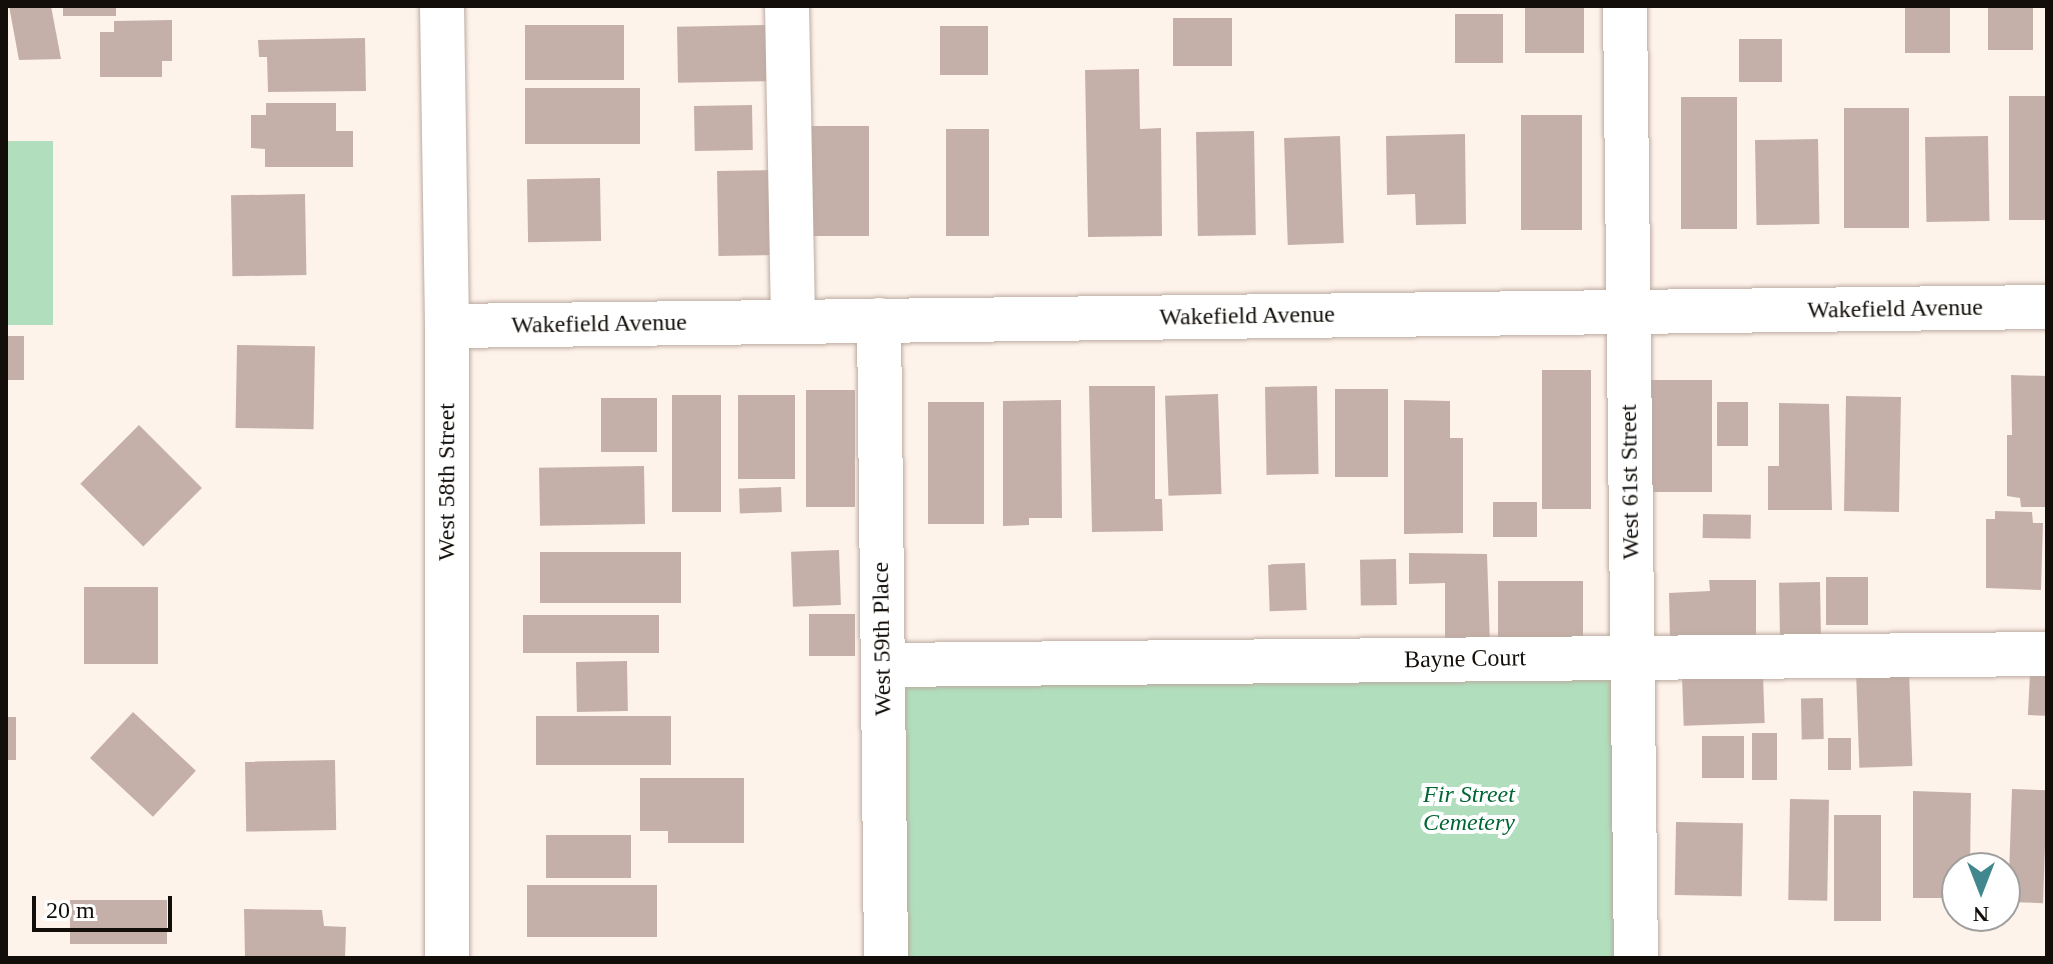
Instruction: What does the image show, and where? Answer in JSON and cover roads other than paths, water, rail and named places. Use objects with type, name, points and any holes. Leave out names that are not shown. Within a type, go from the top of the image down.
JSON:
[{"type":"street","name":"West 58th Street","points":[[442,6],[447,326],[447,958]]},
{"type":"street","points":[[787,6],[793,322]]},
{"type":"street","name":"West 61st Street","points":[[1625,6],[1636,958]]},
{"type":"street","name":"Wakefield Avenue","points":[[447,326],[2047,307]]},
{"type":"street","name":"West 59th Place","points":[[879,320],[886,958]]},
{"type":"street","name":"Bayne Court","points":[[883,665],[2047,654]]},
{"type":"park label","name":"Fir Street Cemetery","points":[[1469,809]]}]
